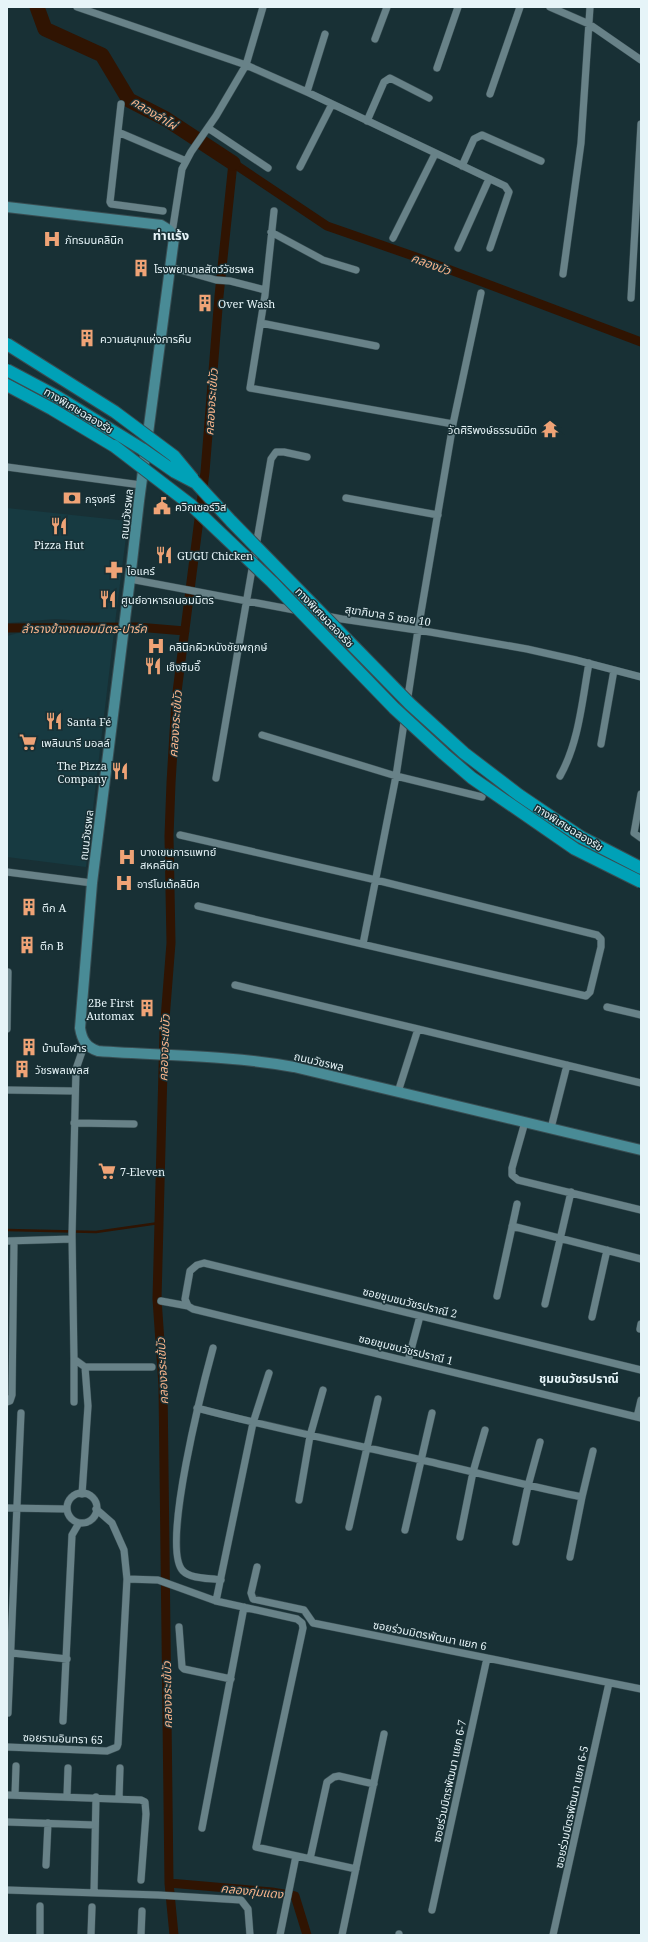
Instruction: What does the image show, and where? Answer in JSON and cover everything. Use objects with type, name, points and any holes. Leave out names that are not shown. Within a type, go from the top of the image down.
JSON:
[{"type":"highway","points":[[7,344],[115,412],[174,456],[196,483]]},
{"type":"highway","name":"ทางพิเศษฉลองรัช","points":[[7,370],[56,396],[142,449],[174,472],[196,483],[231,521],[410,704],[464,753],[519,795],[581,837],[641,868]]},
{"type":"highway","name":"ทางพิเศษฉลองรัช","points":[[7,385],[52,409],[114,446],[191,505],[272,582],[394,708],[472,778],[575,849],[641,882]]},
{"type":"main road","points":[[7,207],[161,225],[172,233]]},
{"type":"main road","name":"ถนนวัชรพล","points":[[172,233],[174,238],[141,485],[92,883],[80,1028],[85,1043],[90,1048],[98,1051],[175,1054],[274,1063],[641,1150]]},
{"type":"street","points":[[77,7],[246,66],[307,92],[435,154],[506,186],[509,192],[490,248]]},
{"type":"street","points":[[172,233],[180,176],[186,161],[246,66],[263,7]]},
{"type":"street","points":[[375,39],[387,7]]},
{"type":"street","points":[[437,68],[458,7]]},
{"type":"street","points":[[490,94],[520,7]]},
{"type":"street","points":[[550,7],[589,24],[641,60]]},
{"type":"street","points":[[563,274],[581,143],[590,7]]},
{"type":"street","points":[[307,92],[325,34]]},
{"type":"street","points":[[367,121],[384,82],[387,79],[390,78],[429,98]]},
{"type":"street","points":[[121,104],[110,203],[163,211]]},
{"type":"street","points":[[300,167],[332,104]]},
{"type":"street","points":[[631,298],[641,124]]},
{"type":"street","points":[[206,130],[268,168]]},
{"type":"street","points":[[118,132],[186,161]]},
{"type":"street","points":[[462,166],[474,139],[482,134],[541,161]]},
{"type":"street","points":[[393,238],[435,154]]},
{"type":"street","points":[[458,248],[489,179]]},
{"type":"street","points":[[274,211],[266,290],[249,384],[251,389],[453,424]]},
{"type":"street","points":[[272,232],[323,260],[356,270]]},
{"type":"street","points":[[170,267],[216,280],[230,281],[266,290]]},
{"type":"street","points":[[363,944],[396,776],[418,630],[453,424],[481,293]]},
{"type":"street","points":[[261,322],[376,346]]},
{"type":"street","points":[[216,778],[248,600],[271,459],[276,452],[284,452],[307,457]]},
{"type":"street","points":[[7,468],[141,485]]},
{"type":"street","points":[[346,498],[438,515]]},
{"type":"street","name":"สุขาภิบาล 5 ซอย 10","points":[[130,579],[248,600],[342,619],[418,630],[527,650],[589,663],[641,677]]},
{"type":"street","points":[[560,776],[569,760],[575,740],[589,663]]},
{"type":"street","points":[[601,744],[614,670]]},
{"type":"street","points":[[262,735],[396,776],[482,797]]},
{"type":"street","points":[[641,794],[634,833],[641,838]]},
{"type":"street","points":[[180,835],[376,880],[597,935],[601,939],[601,947],[590,992],[586,996],[198,906]]},
{"type":"street","points":[[7,872],[92,883]]},
{"type":"street","points":[[7,1029],[8,972]]},
{"type":"street","points":[[235,986],[641,1083]]},
{"type":"street","points":[[608,1006],[641,1015]]},
{"type":"street","points":[[398,1092],[418,1029]]},
{"type":"street","points":[[74,1402],[72,1226],[74,1091],[76,1069],[85,1043]]},
{"type":"street","points":[[551,1128],[567,1065]]},
{"type":"street","points":[[7,1090],[74,1091]]},
{"type":"street","points":[[525,1122],[512,1175],[518,1180],[641,1210]]},
{"type":"street","points":[[74,1123],[134,1124]]},
{"type":"street","points":[[545,1304],[571,1192]]},
{"type":"street","points":[[497,1296],[517,1204]]},
{"type":"street","points":[[512,1226],[641,1259]]},
{"type":"street","points":[[9,1401],[12,1395],[10,1241],[72,1237]]},
{"type":"street","points":[[592,1317],[607,1250]]},
{"type":"street","name":"ซอยชุมชนวัชรปราณี 2","points":[[188,1306],[185,1299],[190,1271],[197,1265],[204,1263],[641,1370]]},
{"type":"street","name":"ซอยชุมชนวัชรปราณี 1","points":[[161,1301],[188,1306],[193,1309],[639,1418]]},
{"type":"street","points":[[408,1361],[420,1316]]},
{"type":"street","points":[[213,1348],[197,1408],[179,1504],[176,1531],[178,1560],[182,1570],[189,1575],[220,1580]]},
{"type":"street","points":[[74,1359],[85,1367],[152,1367]]},
{"type":"street","points":[[82,1494],[88,1406],[85,1367]]},
{"type":"street","points":[[216,1601],[253,1423],[268,1373]]},
{"type":"street","points":[[299,1500],[310,1436],[323,1390]]},
{"type":"street","points":[[349,1527],[378,1399]]},
{"type":"street","points":[[639,1418],[641,1400]]},
{"type":"street","points":[[197,1408],[253,1423],[366,1449],[420,1459],[528,1486],[582,1497]]},
{"type":"street","points":[[8,1713],[12,1653],[21,1413]]},
{"type":"street","points":[[405,1530],[420,1459],[432,1413]]},
{"type":"street","points":[[460,1537],[473,1472],[485,1430]]},
{"type":"street","points":[[516,1542],[528,1486],[540,1442]]},
{"type":"street","points":[[570,1557],[593,1450]]},
{"type":"street","points":[[77,1494],[91,1497],[96,1505],[92,1518],[84,1523],[79,1523],[70,1518],[67,1508],[70,1500],[77,1494]]},
{"type":"street","points":[[7,1508],[67,1508]]},
{"type":"street","points":[[96,1509],[112,1524],[124,1550],[127,1579],[158,1580],[176,1588],[216,1601],[298,1619],[302,1623],[303,1628],[256,1848],[296,1860],[310,1859],[356,1869]]},
{"type":"street","points":[[63,1721],[72,1535],[79,1523]]},
{"type":"street","name":"ซอยร่วมมิตรพัฒนา แยก 6","points":[[257,1567],[251,1593],[253,1599],[304,1610],[313,1623],[641,1689]]},
{"type":"street","name":"ซอยรามอินทรา 65","points":[[7,1747],[107,1751],[117,1747],[119,1741],[127,1579]]},
{"type":"street","points":[[202,1828],[244,1607]]},
{"type":"street","points":[[179,1627],[182,1667],[184,1669],[231,1679]]},
{"type":"street","points":[[12,1653],[67,1659]]},
{"type":"street","name":"ซอยร่วมมิตรพัฒนา แยก 6-7","points":[[432,1910],[487,1658]]},
{"type":"street","name":"ซอยร่วมมิตรพัฒนา แยก 6-5","points":[[553,1935],[609,1683]]},
{"type":"street","points":[[342,1935],[384,1734]]},
{"type":"street","points":[[15,1795],[16,1766]]},
{"type":"street","points":[[68,1768],[68,1796]]},
{"type":"street","points":[[119,1798],[120,1768]]},
{"type":"street","points":[[310,1859],[327,1782],[334,1777],[339,1776],[374,1784]]},
{"type":"street","points":[[7,1795],[119,1798],[141,1800],[145,1802],[146,1814],[141,1880]]},
{"type":"street","points":[[94,1892],[96,1797]]},
{"type":"street","points":[[7,1822],[95,1825]]},
{"type":"street","points":[[46,1865],[48,1824]]},
{"type":"street","points":[[280,1935],[296,1860]]},
{"type":"street","points":[[7,1890],[94,1892],[241,1900],[248,1909],[250,1935]]},
{"type":"street","points":[[40,1906],[40,1935]]},
{"type":"street","points":[[91,1935],[92,1906]]},
{"type":"street","points":[[141,1935],[142,1911]]},
{"type":"shaded area","points":[[7,508],[128,521],[115,623],[55,619],[7,623]]},
{"type":"shaded area","points":[[22,632],[114,632],[86,867],[7,857],[7,636]]},
{"type":"waterway","name":"คลองลำไผ่","points":[[37,7],[45,29],[102,55],[129,100],[166,119],[233,163]]},
{"type":"waterway","name":"คลองจระเข้บัว","points":[[174,1935],[169,1883],[163,1385],[157,1299],[164,1032],[171,943],[169,836],[176,700],[205,472],[219,296],[233,163],[327,226],[416,257],[641,342]]},
{"type":"waterway","name":"ลำรางข้างถนอมมิตร-ปาร์ค","points":[[7,628],[137,627],[185,631]]},
{"type":"waterway","points":[[7,1230],[96,1232],[159,1223]]},
{"type":"waterway","name":"คลองกุ่มแดง","points":[[169,1883],[272,1892],[295,1896],[307,1935]]},
{"type":"place","name":"ภัทรมนคลินิก","points":[[52,239]]},
{"type":"place","name":"โรงพยาบาลสัตว์วัชรพล","points":[[141,268]]},
{"type":"place","name":"Over Wash","points":[[205,303]]},
{"type":"place","name":"ความสนุกแห่งการคีบ","points":[[87,338]]},
{"type":"place","name":"วัดศิริพงษ์ธรรมนิมิต","points":[[550,429]]},
{"type":"place","name":"กรุงศรี","points":[[72,498]]},
{"type":"place","name":"ควิกเซอร์วิส","points":[[162,506]]},
{"type":"place","name":"Pizza Hut","points":[[59,526]]},
{"type":"place","name":"GUGU Chicken","points":[[164,555]]},
{"type":"place","name":"ไอแคร์","points":[[114,570]]},
{"type":"place","name":"ศูนย์อาหารถนอมมิตร","points":[[108,599]]},
{"type":"place","name":"คลินิกผิวหนังชัยพฤกษ์","points":[[156,646]]},
{"type":"place","name":"เช็งซิมอี๊","points":[[153,666]]},
{"type":"place","name":"Santa Fé","points":[[54,721]]},
{"type":"place","name":"เพลินนารี มอลล์","points":[[28,742]]},
{"type":"place","name":"The Pizza Company","points":[[120,771]]},
{"type":"place","name":"บางเขนการแพทย์ สหคลีนิก","points":[[127,857]]},
{"type":"place","name":"อาร์โบเต้คลินิค","points":[[124,883]]},
{"type":"place","name":"ตึก A","points":[[29,907]]},
{"type":"place","name":"ตึก B","points":[[27,945]]},
{"type":"place","name":"2Be First Automax","points":[[147,1008]]},
{"type":"place","name":"บ้านโอฬาร","points":[[29,1047]]},
{"type":"place","name":"วัชรพลเพลส","points":[[22,1069]]},
{"type":"place","name":"7-Eleven","points":[[107,1171]]},
{"type":"district","name":"ท่าแร้ง","points":[[171,235]]},
{"type":"district","name":"ชุมชนวัชรปราณี","points":[[579,1378]]},
{"type":"water label","name":"คลองบัว","points":[[431,264]]}]
